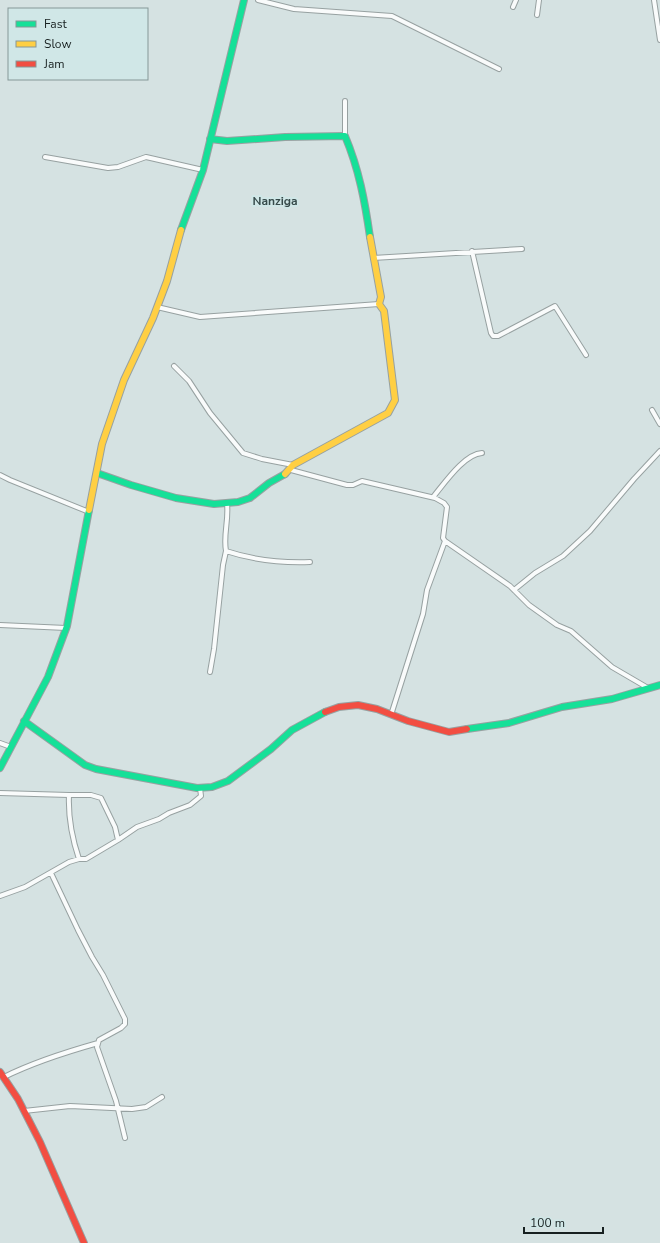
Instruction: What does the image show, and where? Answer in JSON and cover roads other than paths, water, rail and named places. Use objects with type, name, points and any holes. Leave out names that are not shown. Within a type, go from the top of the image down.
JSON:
[{"type":"street","points":[[0,768],[48,677],[66,628],[102,444],[124,380],[167,281],[183,225],[203,170],[210,138],[218,114],[244,0]]},
{"type":"street","points":[[258,0],[294,9],[392,16],[499,69]]},
{"type":"street","points":[[514,7],[516,0]]},
{"type":"street","points":[[537,15],[539,0]]},
{"type":"street","points":[[654,0],[660,40]]},
{"type":"street","points":[[656,14],[660,18]]},
{"type":"street","points":[[345,101],[345,136],[353,155],[362,188],[381,297],[379,304]]},
{"type":"street","points":[[210,138],[227,141],[285,136],[345,136]]},
{"type":"street","points":[[45,157],[108,168],[118,167],[146,157],[203,170]]},
{"type":"street","points":[[373,258],[522,249]]},
{"type":"street","points":[[472,252],[491,333],[493,336],[498,336],[555,306],[586,354]]},
{"type":"street","points":[[157,306],[200,317],[379,304]]},
{"type":"street","points":[[97,473],[117,481],[185,501],[203,504],[227,504],[251,497],[276,479],[290,472],[292,468],[388,413],[396,400],[384,310],[379,304]]},
{"type":"street","points":[[174,366],[188,381],[210,413],[242,453],[347,485],[353,485],[362,481],[433,497],[448,507],[443,538],[445,541],[427,590],[421,622],[391,715]]},
{"type":"street","points":[[652,410],[660,424]]},
{"type":"street","points":[[514,590],[535,573],[563,556],[590,531],[660,451]]},
{"type":"street","points":[[433,497],[454,471],[469,457],[477,453],[482,453]]},
{"type":"street","points":[[0,475],[89,512]]},
{"type":"street","points":[[210,672],[226,551],[226,526],[228,514],[227,504]]},
{"type":"street","points":[[445,541],[514,590],[529,605],[556,624],[571,631],[612,667],[648,689]]},
{"type":"street","points":[[226,551],[277,562],[310,562]]},
{"type":"street","points":[[0,625],[66,628]]},
{"type":"street","points":[[24,721],[85,765],[155,780],[200,788],[212,788],[228,781],[271,749],[292,730],[320,714],[339,707],[358,705],[377,709],[408,721],[449,732],[509,723],[562,707],[612,699],[660,686]]},
{"type":"street","points":[[0,743],[11,747]]},
{"type":"street","points":[[0,896],[25,887],[69,862],[79,858],[86,859],[137,827],[190,805],[201,796],[200,788]]},
{"type":"street","points":[[0,793],[91,795],[101,798],[115,827],[118,840]]},
{"type":"street","points":[[69,795],[72,833],[79,858]]},
{"type":"street","points":[[50,873],[92,957],[126,1019],[125,1024],[121,1028],[99,1040],[97,1047],[118,1108],[126,1138]]},
{"type":"street","points":[[84,1243],[64,1192],[24,1111],[2,1075],[58,1054],[98,1043]]},
{"type":"street","points":[[24,1111],[70,1106],[132,1109],[146,1107],[162,1097]]},
{"type":"district","name":"Nanziga","points":[[275,201]]}]
